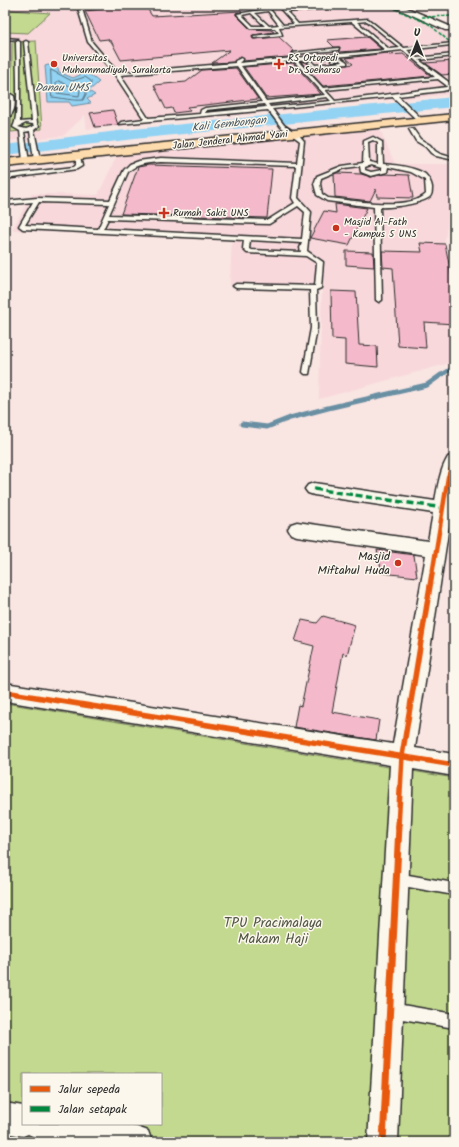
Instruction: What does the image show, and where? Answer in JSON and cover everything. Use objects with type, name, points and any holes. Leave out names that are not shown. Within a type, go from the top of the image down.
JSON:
[{"type":"highway","name":"Jalan Jenderal Ahmad Yani","points":[[5,163],[30,154],[78,156],[133,150],[286,128],[454,111]]},
{"type":"highway","name":"Jalan Jenderal Ahmad Yani","points":[[286,128],[370,125],[414,114],[454,117]]},
{"type":"highway","name":"Jalan Jenderal Ahmad Yani","points":[[5,156],[208,139]]},
{"type":"street","points":[[394,5],[448,28],[454,28]]},
{"type":"street","points":[[422,17],[454,16]]},
{"type":"street","points":[[383,1142],[402,756],[443,508],[453,465]]},
{"type":"street","points":[[314,489],[443,508]]},
{"type":"street","points":[[297,529],[436,549]]},
{"type":"street","points":[[5,692],[454,765]]},
{"type":"street","points":[[5,1118],[22,1121]]},
{"type":"street","points":[[44,1125],[137,1142]]},
{"type":"lane","points":[[79,5],[90,42],[117,74],[147,120]]},
{"type":"lane","points":[[265,5],[282,26]]},
{"type":"lane","points":[[279,5],[297,25]]},
{"type":"lane","points":[[284,11],[362,5]]},
{"type":"lane","points":[[270,10],[239,14],[252,27],[368,20],[439,78],[448,84],[454,83]]},
{"type":"lane","points":[[252,12],[268,27]]},
{"type":"lane","points":[[352,20],[388,50]]},
{"type":"lane","points":[[254,37],[281,34],[276,26]]},
{"type":"lane","points":[[5,39],[21,40]]},
{"type":"lane","points":[[21,40],[35,123],[37,126],[32,130],[22,130],[15,127],[18,124],[21,40]]},
{"type":"lane","points":[[374,46],[398,44]]},
{"type":"lane","points":[[310,60],[404,48],[454,45]]},
{"type":"lane","points":[[296,53],[343,49]]},
{"type":"lane","points":[[117,74],[310,60],[339,59],[346,63],[314,66],[310,60],[305,52]]},
{"type":"lane","points":[[418,60],[454,55]]},
{"type":"lane","points":[[236,286],[318,288],[320,286],[320,262],[307,254],[304,249],[308,212],[298,203],[295,198],[302,141],[286,128],[270,110],[237,65],[236,61],[241,59]]},
{"type":"lane","points":[[418,60],[454,59]]},
{"type":"lane","points":[[297,61],[334,102]]},
{"type":"lane","points":[[323,89],[439,78]]},
{"type":"lane","points":[[121,122],[270,110],[334,102],[396,97],[446,90],[449,88],[448,84]]},
{"type":"lane","points":[[5,92],[12,97],[13,108],[11,113],[5,119]]},
{"type":"lane","points":[[202,115],[203,110],[205,109],[329,96]]},
{"type":"lane","points":[[396,97],[414,114]]},
{"type":"lane","points":[[13,108],[19,108]]},
{"type":"lane","points":[[18,124],[26,122],[35,123]]},
{"type":"lane","points":[[370,125],[373,138],[380,142],[381,165],[385,167],[385,171],[377,174],[363,170],[362,166],[366,164],[366,142],[373,138]]},
{"type":"lane","points":[[22,130],[23,138],[30,154]]},
{"type":"lane","points":[[30,154],[32,130]]},
{"type":"lane","points":[[411,130],[418,140],[428,146],[433,152],[454,159]]},
{"type":"lane","points":[[133,150],[138,163]]},
{"type":"lane","points":[[5,176],[75,168],[79,166],[78,156]]},
{"type":"lane","points":[[100,230],[111,202],[128,169],[138,163],[161,160],[185,160],[299,165]]},
{"type":"lane","points":[[366,164],[400,167],[424,176],[427,179],[429,194],[426,197],[412,202],[376,206],[327,199],[319,193],[317,180],[320,175],[344,167],[366,164]]},
{"type":"lane","points":[[5,203],[37,200],[111,202]]},
{"type":"lane","points":[[37,200],[22,226],[305,241]]},
{"type":"lane","points":[[105,217],[269,222],[298,203]]},
{"type":"lane","points":[[376,206],[379,300]]},
{"type":"lane","points":[[247,238],[246,249],[249,252],[307,254]]},
{"type":"lane","points":[[307,372],[314,328],[313,288]]},
{"type":"lane","points":[[396,879],[454,889]]},
{"type":"lane","points":[[390,1009],[454,1021]]},
{"type":"shaded area","name":"RS Ortopedi Dr. Soeharso","points":[[5,5],[391,5],[454,32],[454,94],[87,129],[85,115],[63,136],[5,141]]},
{"type":"shaded area","points":[[378,125],[395,164],[454,164],[454,195],[448,219],[443,251],[453,362],[319,399],[322,290],[230,285],[232,240],[12,230],[32,194],[98,195],[117,156]]},
{"type":"green space","points":[[11,10],[50,13],[28,33],[5,32],[5,14]]},
{"type":"green space","points":[[36,41],[42,129],[11,132],[12,42]]},
{"type":"green space","name":"TPU Pracimalaya Makam Haji","points":[[5,703],[454,778],[454,1142],[5,1142]]},
{"type":"water","name":"Danau UMS","points":[[48,65],[58,68],[59,72],[73,78],[86,72],[99,82],[89,91],[95,95],[87,99],[91,103],[72,106],[69,102],[48,102],[45,66]]},
{"type":"building","points":[[100,5],[145,5],[152,16],[241,11],[242,12],[236,13],[236,15],[250,29],[271,30],[274,32],[253,35],[253,39],[279,37],[294,51],[292,54],[299,56],[243,61],[244,59],[240,57],[234,62],[212,63],[230,50],[121,60],[111,41],[108,39],[99,40],[85,11],[102,9]]},
{"type":"building","points":[[367,37],[381,49],[340,52],[340,47],[334,47],[327,40]]},
{"type":"building","points":[[387,53],[389,55],[403,54],[431,76],[323,86],[301,62],[305,62],[314,68],[347,65],[353,64],[346,58]]},
{"type":"building","points":[[454,61],[454,74],[442,75],[425,63]]},
{"type":"building","points":[[293,63],[321,94],[266,98],[244,67]]},
{"type":"building","points":[[236,68],[258,99],[187,107],[190,111],[174,113],[172,108],[166,109],[154,85],[186,82],[202,70]]},
{"type":"building","points":[[113,110],[118,125],[95,127],[90,113]]},
{"type":"building","points":[[149,165],[272,169],[267,218],[121,214],[138,167]]},
{"type":"building","points":[[334,174],[361,174],[371,177],[384,174],[409,175],[413,198],[377,197],[376,189],[370,201],[335,197]]},
{"type":"building","name":"Masjid Al-Fath - Kampus 5 UNS","points":[[335,204],[367,208],[349,245],[310,238],[324,211],[336,213]]},
{"type":"building","points":[[420,243],[445,244],[454,289],[454,324],[424,322],[426,348],[398,346],[393,268],[383,267],[382,251],[422,252]]},
{"type":"building","points":[[346,251],[373,252],[374,267],[346,265]]},
{"type":"building","points":[[331,291],[356,292],[359,345],[377,346],[378,367],[345,364],[345,340],[332,339]]},
{"type":"building","name":"Masjid Miftahul Huda","points":[[377,550],[414,555],[417,577],[382,573]]},
{"type":"building","points":[[323,616],[355,625],[347,655],[343,653],[332,712],[379,720],[376,740],[294,727],[298,705],[301,706],[314,646],[295,641],[302,620],[317,623]]},
{"type":"waterway","name":"Kali Gembongan","points":[[5,150],[134,134],[454,102]]},
{"type":"waterway","points":[[440,376],[454,367]]},
{"type":"waterway","points":[[242,424],[267,427],[290,418],[328,408],[427,385],[441,375]]},
{"type":"marked path","points":[[386,5],[429,24],[452,44]]},
{"type":"marked path","points":[[422,17],[454,16]]},
{"type":"marked path","points":[[314,489],[443,508]]},
{"type":"cycle path","points":[[383,1142],[402,756],[448,477],[454,461]]},
{"type":"cycle path","points":[[5,692],[454,765]]},
{"type":"place","name":"Universitas Muhammadiyah Surakarta","points":[[54,64]]},
{"type":"place","name":"RS Ortopedi Dr. Soeharso","points":[[279,64]]},
{"type":"place","name":"Rumah Sakit UNS","points":[[164,213]]},
{"type":"place","name":"Masjid Al-Fath - Kampus 5 UNS","points":[[336,228]]},
{"type":"place","name":"Masjid Miftahul Huda","points":[[398,563]]}]
